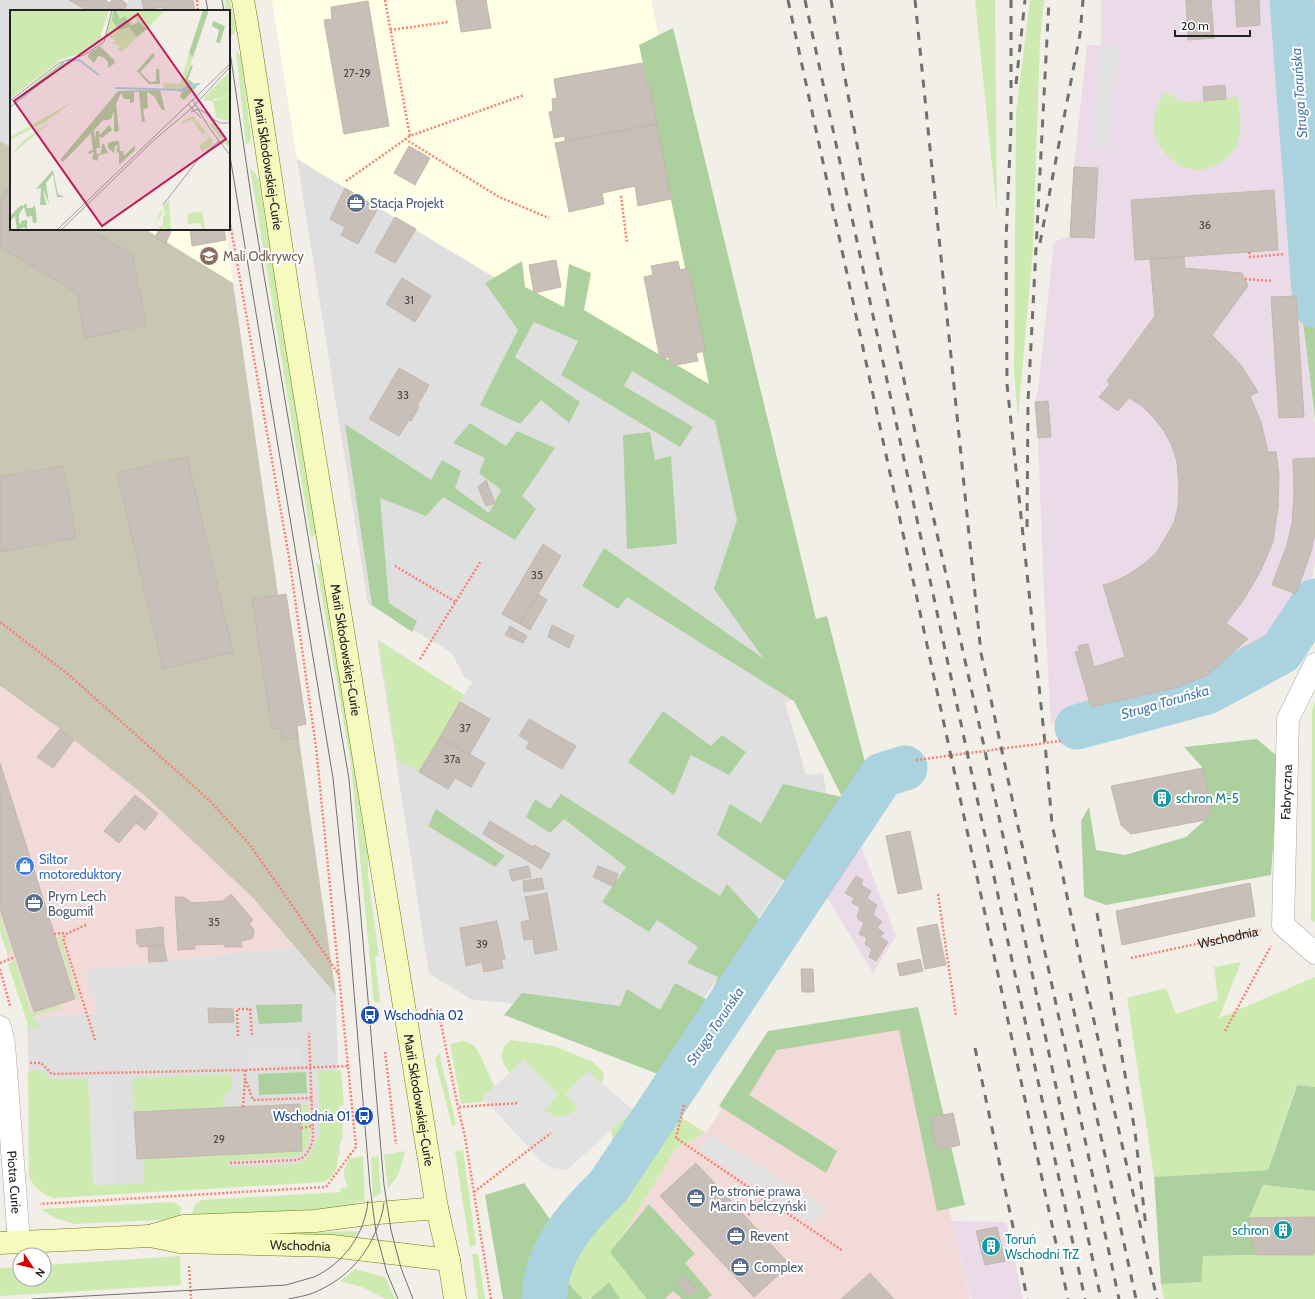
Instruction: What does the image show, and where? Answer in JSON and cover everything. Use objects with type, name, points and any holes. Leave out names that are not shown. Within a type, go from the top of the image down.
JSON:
[{"type":"street","name":"Marii Skłodowskiej-Curie","points":[[243,0],[292,318],[437,1208],[449,1260],[455,1299]]},
{"type":"street","name":"Fabryczna","points":[[1283,925],[1288,719],[1315,664]]},
{"type":"street","points":[[1283,925],[1315,953]]},
{"type":"street","name":"Piotra Curie","points":[[0,1027],[4,1044],[16,1206],[10,1242]]},
{"type":"street","name":"Wschodnia","points":[[150,1236],[183,1226],[315,1221],[367,1214],[437,1208]]},
{"type":"street","name":"Wschodnia","points":[[10,1242],[150,1236],[180,1242],[332,1246],[449,1260]]},
{"type":"path","points":[[196,0],[198,10]]},
{"type":"path","points":[[385,0],[410,136]]},
{"type":"path","points":[[390,30],[448,22]]},
{"type":"path","points":[[346,181],[410,136],[524,95]]},
{"type":"path","points":[[405,139],[499,197],[549,218]]},
{"type":"path","points":[[621,196],[627,243]]},
{"type":"path","points":[[16,1206],[43,1203],[326,1187],[356,1147],[316,747],[291,573],[230,223]]},
{"type":"path","points":[[1249,252],[1250,257],[1285,254]]},
{"type":"path","points":[[1246,279],[1273,281]]},
{"type":"path","points":[[420,659],[481,561]]},
{"type":"path","points":[[395,566],[456,602]]},
{"type":"path","points":[[0,622],[69,675],[210,801],[249,844],[288,899],[339,976]]},
{"type":"path","points":[[916,760],[1061,741]]},
{"type":"path","points":[[938,894],[956,1016]]},
{"type":"path","points":[[54,934],[66,934],[86,925]]},
{"type":"path","points":[[1225,1030],[1283,925]]},
{"type":"path","name":"Wschodnia","points":[[1131,958],[1283,925]]},
{"type":"path","points":[[66,934],[63,938],[95,1040]]},
{"type":"path","points":[[0,962],[15,957]]},
{"type":"path","points":[[238,1036],[237,1009],[250,1009],[252,1034]]},
{"type":"path","points":[[230,1163],[297,1160],[303,1158],[311,1147],[313,1139],[313,1126],[310,1033]]},
{"type":"path","points":[[384,1044],[396,1144]]},
{"type":"path","points":[[29,1063],[41,1063],[52,1074],[245,1070],[348,1066]]},
{"type":"path","points":[[243,1107],[245,1070]]},
{"type":"path","points":[[245,1079],[252,1100],[312,1098]]},
{"type":"path","points":[[491,1299],[465,1137],[458,1107],[519,1103]]},
{"type":"path","points":[[684,1105],[676,1138],[843,1250]]},
{"type":"path","points":[[301,1128],[313,1126]]},
{"type":"path","points":[[474,1192],[551,1133]]},
{"type":"path","points":[[748,1215],[765,1197]]},
{"type":"path","points":[[39,1200],[43,1203]]},
{"type":"path","points":[[189,1262],[190,1299]]},
{"type":"shaded area","points":[[0,0],[69,0],[86,10],[10,10],[10,146],[0,141]]},
{"type":"shaded area","points":[[129,0],[193,0],[195,10],[124,10]]},
{"type":"shaded area","points":[[272,0],[651,0],[743,426],[297,159]]},
{"type":"shaded area","points":[[1101,0],[1281,0],[1285,40],[1285,136],[1300,234],[1298,282],[1315,426],[1315,562],[1310,590],[1281,638],[1221,679],[1133,707],[1051,724],[1044,597],[1038,438],[1035,402],[1038,389],[1054,242],[1070,236],[1074,167],[1087,45],[1101,45]]},
{"type":"shaded area","points":[[1101,46],[1119,47],[1108,148],[1093,146]]},
{"type":"shaded area","points":[[0,141],[10,146],[10,230],[147,230],[233,283],[336,995],[253,898],[144,795],[60,729],[0,686]]},
{"type":"shaded area","points":[[297,159],[718,411],[802,698],[785,702],[806,775],[823,773],[830,817],[791,869],[661,1062],[524,1004],[473,1000],[429,974],[377,639],[464,695],[472,682],[465,678],[451,652],[368,604]]},
{"type":"shaded area","name":"Mali Odkrywcy","points":[[147,230],[226,230],[233,283]]},
{"type":"shaded area","points":[[0,687],[60,729],[144,795],[253,898],[294,947],[84,970],[99,1013],[27,1018],[0,932]]},
{"type":"shaded area","points":[[860,844],[896,936],[873,973],[826,896]]},
{"type":"shaded area","points":[[294,947],[336,995],[340,1154],[320,1180],[52,1194],[32,1174],[27,1018],[98,1013],[84,970]]},
{"type":"shaded area","points":[[903,1012],[970,1299],[657,1299],[616,1246],[676,1148],[706,1133],[739,1083],[782,1037]]},
{"type":"shaded area","points":[[301,1046],[302,1064],[247,1067],[247,1048]]},
{"type":"shaded area","points":[[523,1059],[558,1094],[544,1111],[554,1116],[572,1114],[578,1107],[565,1094],[588,1071],[633,1110],[567,1170],[553,1168],[541,1161],[482,1097],[510,1073]]},
{"type":"shaded area","points":[[113,1077],[115,1184],[93,1185],[88,1079]]},
{"type":"shaded area","points":[[708,1134],[826,1208],[815,1224],[698,1150]]},
{"type":"shaded area","points":[[952,1221],[1006,1222],[1023,1299],[974,1299],[970,1297]]},
{"type":"green space","points":[[225,0],[230,0],[236,28],[235,32],[230,37],[230,10],[226,10]]},
{"type":"green space","points":[[975,0],[995,0],[997,214]]},
{"type":"green space","points":[[1030,0],[1044,0],[1040,42],[1033,249],[1018,418],[1014,372],[1016,113]]},
{"type":"green space","points":[[1281,0],[1304,0],[1306,42],[1285,40]]},
{"type":"green space","points":[[673,28],[816,619],[827,616],[870,782],[671,1079],[504,1015],[522,993],[620,1006],[627,989],[660,1010],[675,983],[708,1000],[718,977],[687,963],[698,947],[657,920],[649,932],[602,902],[626,867],[564,819],[550,833],[526,817],[535,799],[550,809],[561,794],[720,896],[727,884],[759,919],[785,881],[717,835],[730,804],[761,823],[783,784],[842,797],[794,701],[627,597],[618,609],[582,586],[604,548],[763,658],[714,589],[737,520],[715,421],[632,371],[624,386],[693,427],[680,447],[561,375],[578,341],[534,322],[515,357],[580,402],[569,423],[541,400],[520,424],[480,405],[518,330],[485,283],[522,261],[525,287],[564,307],[569,264],[591,273],[584,310],[709,384],[639,45]]},
{"type":"green space","points":[[236,51],[241,56],[251,137],[250,142],[246,145]]},
{"type":"green space","points":[[1284,68],[1310,70],[1315,75],[1315,419],[1298,282],[1300,234],[1285,137]]},
{"type":"green space","points":[[1164,92],[1184,102],[1226,99],[1238,96],[1240,131],[1238,142],[1225,160],[1212,167],[1197,170],[1177,164],[1166,154],[1157,141],[1154,127],[1155,113]]},
{"type":"green space","points":[[250,168],[255,173],[259,181],[318,530],[317,533],[311,538]]},
{"type":"green space","points":[[470,423],[506,446],[517,431],[555,448],[522,496],[536,509],[515,540],[443,497],[426,516],[380,498],[389,603],[417,621],[412,632],[372,605],[345,424],[431,480],[442,460],[461,471],[455,488],[489,513],[501,490],[479,473],[485,458],[453,443]]},
{"type":"green space","points":[[650,432],[655,460],[671,456],[677,544],[627,549],[623,435]]},
{"type":"green space","points":[[316,563],[323,566],[368,834],[368,876],[379,956],[375,956],[380,1002],[374,1002],[351,765]]},
{"type":"green space","points":[[379,641],[464,695],[419,772],[397,760]]},
{"type":"green space","points":[[1315,702],[1315,922],[1311,921],[1312,710]]},
{"type":"green space","points":[[663,711],[711,746],[722,735],[746,752],[729,775],[691,755],[674,795],[628,762]]},
{"type":"green space","points":[[1257,739],[1279,758],[1271,875],[1106,905],[1084,897],[1081,821],[1089,807],[1096,850],[1125,855],[1186,837],[1205,820],[1212,810],[1203,768],[1184,747]]},
{"type":"green space","points":[[436,809],[505,856],[495,867],[428,826]]},
{"type":"green space","points":[[0,914],[12,952],[7,953],[0,931]]},
{"type":"green space","points":[[62,936],[61,938],[79,998],[77,999],[57,937]]},
{"type":"green space","points":[[15,960],[31,1014],[61,1005],[62,1008],[33,1016],[39,1029],[33,1029],[28,1025],[8,964]]},
{"type":"green space","points":[[1241,962],[1219,1018],[1315,977],[1315,1087],[1296,1085],[1268,1170],[1154,1177],[1127,998],[1166,988],[1176,1014],[1218,1000],[1214,967]]},
{"type":"green space","points":[[302,1004],[302,1022],[259,1024],[256,1005]]},
{"type":"green space","points":[[918,1007],[965,1205],[937,1211],[899,1030],[777,1050],[749,1095],[837,1151],[826,1173],[719,1106],[768,1031]]},
{"type":"green space","points":[[511,1040],[554,1046],[593,1062],[602,1071],[604,1076],[601,1084],[588,1072],[580,1101],[577,1108],[572,1113],[565,1116],[555,1116],[543,1111],[557,1094],[523,1060],[510,1073],[502,1060],[502,1051]]},
{"type":"green space","points":[[462,1041],[472,1044],[477,1049],[495,1087],[482,1097],[486,1101],[461,1104],[450,1044]]},
{"type":"green space","points":[[439,1052],[456,1124],[452,1126],[435,1060]]},
{"type":"green space","points":[[42,1070],[50,1079],[88,1079],[94,1185],[144,1184],[144,1159],[302,1151],[300,1104],[308,1105],[310,1126],[309,1141],[303,1152],[297,1156],[229,1161],[228,1167],[298,1164],[310,1154],[320,1134],[318,1071],[341,1070],[344,1105],[337,1107],[337,1122],[343,1124],[342,1141],[338,1146],[337,1167],[332,1176],[324,1182],[54,1198],[39,1190],[29,1177],[28,1072]]},
{"type":"green space","points":[[306,1072],[307,1093],[259,1095],[258,1074]]},
{"type":"green space","points":[[232,1074],[232,1089],[223,1096],[225,1108],[134,1112],[132,1078]]},
{"type":"green space","points":[[1297,1085],[1315,1087],[1315,1191],[1263,1185],[1249,1218],[1252,1242],[1257,1255],[1203,1256],[1201,1282],[1161,1284],[1154,1177],[1268,1170]]},
{"type":"green space","points":[[651,1102],[677,1115],[706,1133],[676,1148],[616,1246],[657,1299],[620,1299],[609,1282],[590,1299],[583,1299],[561,1275],[553,1223],[611,1169],[615,1152],[611,1129],[633,1110]]},
{"type":"green space","points":[[463,1150],[476,1245],[470,1247],[455,1152]]},
{"type":"green space","points":[[405,1151],[400,1171],[388,1188],[384,1155]]},
{"type":"green space","points":[[363,1156],[365,1202],[357,1201],[357,1208],[192,1218],[191,1213],[193,1212],[194,1206],[201,1200],[341,1192],[340,1188],[348,1187],[344,1173],[349,1159]]},
{"type":"green space","points":[[378,1156],[381,1193],[373,1198],[371,1157]]},
{"type":"green space","points":[[524,1183],[575,1254],[561,1275],[583,1299],[503,1299],[485,1195]]},
{"type":"green space","points":[[1263,1185],[1315,1191],[1315,1217],[1249,1218]]},
{"type":"green space","points":[[172,1202],[181,1207],[181,1217],[179,1219],[75,1224],[55,1218],[41,1209]]},
{"type":"green space","points":[[649,1204],[695,1254],[685,1263],[712,1295],[707,1299],[682,1299],[673,1291],[665,1299],[647,1299],[610,1252]]},
{"type":"green space","points":[[358,1231],[351,1241],[300,1235],[302,1233]]},
{"type":"green space","points":[[1315,1251],[1315,1299],[1164,1299],[1161,1284],[1201,1282],[1199,1256],[1313,1255]]},
{"type":"green space","points":[[472,1254],[478,1254],[485,1299],[478,1299]]},
{"type":"green space","points":[[180,1256],[181,1285],[0,1296],[0,1268],[12,1267],[12,1287],[52,1287],[52,1264]]},
{"type":"green space","points":[[355,1269],[385,1277],[395,1299],[385,1299],[362,1287],[340,1281]]},
{"type":"green space","points":[[609,1282],[620,1299],[590,1299]]},
{"type":"building","points":[[69,0],[105,0],[110,3],[112,0],[121,0],[127,5],[124,10],[86,10]]},
{"type":"building","points":[[142,0],[193,0],[195,10],[164,10],[163,7],[144,10]]},
{"type":"building","points":[[456,0],[486,0],[491,28],[461,32]]},
{"type":"building","points":[[1186,0],[1211,0],[1214,38],[1188,40]]},
{"type":"building","points":[[1235,0],[1259,0],[1260,25],[1237,27]]},
{"type":"building","points":[[368,1],[389,126],[344,134],[324,20],[332,19],[331,7]]},
{"type":"building","points":[[642,63],[648,87],[650,86],[657,124],[565,141],[565,136],[554,138],[549,112],[553,111],[552,99],[557,98],[554,79]]},
{"type":"building","points":[[1225,85],[1226,99],[1204,101],[1203,87]]},
{"type":"building","points":[[657,124],[671,199],[638,206],[635,186],[602,193],[604,204],[569,212],[555,143]]},
{"type":"building","points":[[409,146],[430,158],[415,185],[394,173]]},
{"type":"building","points":[[1074,167],[1098,168],[1094,238],[1070,237]]},
{"type":"building","points":[[10,183],[10,230],[91,230],[132,254],[146,325],[85,338],[77,293],[0,247],[0,201]]},
{"type":"building","points":[[345,188],[378,208],[358,244],[341,235],[345,227],[330,219]]},
{"type":"building","points":[[1274,190],[1278,250],[1135,260],[1131,200]]},
{"type":"building","points":[[395,217],[416,229],[395,263],[375,252]]},
{"type":"building","points":[[159,230],[172,230],[166,243],[155,238]]},
{"type":"building","points":[[190,230],[224,230],[226,240],[192,246]]},
{"type":"building","points":[[1184,257],[1185,268],[1242,273],[1248,286],[1212,335],[1241,365],[1258,392],[1250,396],[1261,422],[1268,452],[1276,452],[1279,475],[1278,507],[1273,542],[1260,572],[1243,601],[1226,623],[1248,639],[1207,675],[1178,687],[1091,707],[1075,652],[1079,651],[1078,646],[1088,644],[1094,667],[1125,657],[1103,585],[1116,581],[1131,573],[1157,552],[1174,523],[1178,507],[1179,485],[1177,462],[1172,446],[1164,431],[1154,418],[1142,406],[1129,398],[1118,411],[1099,397],[1110,384],[1107,381],[1155,316],[1150,259]]},
{"type":"building","points":[[556,260],[561,287],[534,293],[529,265]]},
{"type":"building","points":[[678,261],[680,270],[689,268],[705,351],[696,353],[698,361],[670,366],[669,357],[660,359],[644,277],[653,275],[651,266]]},
{"type":"building","points":[[402,278],[431,296],[415,322],[386,304]]},
{"type":"building","points":[[1296,296],[1304,417],[1279,418],[1271,297]]},
{"type":"building","points":[[399,368],[429,385],[417,406],[419,407],[411,421],[409,420],[399,436],[369,419]]},
{"type":"building","points":[[1048,401],[1051,437],[1038,438],[1035,402]]},
{"type":"building","points":[[187,457],[233,652],[163,669],[117,473]]},
{"type":"building","points":[[1315,458],[1315,533],[1311,552],[1296,594],[1272,585],[1287,545],[1292,523],[1294,496],[1293,459]]},
{"type":"building","points":[[63,466],[76,538],[0,552],[0,477]]},
{"type":"building","points":[[486,480],[495,503],[486,506],[478,487]]},
{"type":"building","points":[[543,544],[561,556],[520,624],[502,614]]},
{"type":"building","points":[[286,594],[306,724],[297,726],[298,738],[282,740],[281,728],[272,729],[252,599]]},
{"type":"building","points":[[538,594],[547,600],[530,630],[520,624]]},
{"type":"building","points":[[552,625],[574,636],[569,648],[548,637]]},
{"type":"building","points":[[510,626],[527,636],[523,643],[505,635]]},
{"type":"building","points":[[460,702],[490,719],[469,755],[440,737]]},
{"type":"building","points":[[529,719],[576,746],[562,769],[526,748],[530,742],[519,736]]},
{"type":"building","points":[[60,729],[74,740],[53,768],[37,757]]},
{"type":"building","points":[[440,737],[485,763],[471,787],[455,778],[448,789],[419,772]]},
{"type":"building","points":[[0,763],[75,999],[34,1012],[0,909]]},
{"type":"building","name":"schron M-5","points":[[1203,768],[1212,810],[1205,820],[1131,834],[1121,825],[1111,786]]},
{"type":"building","points":[[135,795],[150,807],[119,843],[104,831]]},
{"type":"building","points":[[150,807],[158,814],[145,830],[136,823]]},
{"type":"building","points":[[490,821],[533,847],[534,845],[550,854],[541,869],[483,834]]},
{"type":"building","points":[[910,831],[922,889],[898,894],[886,836]]},
{"type":"building","points":[[528,866],[531,877],[512,881],[509,870]]},
{"type":"building","points":[[598,866],[618,874],[614,887],[593,877]]},
{"type":"building","points":[[856,876],[863,880],[861,885],[871,891],[867,898],[877,905],[873,915],[882,922],[877,928],[884,933],[880,937],[888,942],[876,961],[869,957],[872,949],[865,944],[867,938],[859,934],[864,923],[857,918],[860,907],[852,903],[854,898],[845,893]]},
{"type":"building","points":[[542,878],[544,889],[524,892],[523,881]]},
{"type":"building","points":[[1250,883],[1255,916],[1122,945],[1116,911]]},
{"type":"building","points":[[547,893],[557,950],[535,954],[533,939],[524,940],[521,922],[530,920],[525,897]]},
{"type":"building","points":[[231,894],[253,920],[249,924],[254,930],[253,937],[251,939],[241,941],[242,947],[225,947],[225,944],[195,945],[195,949],[178,950],[175,897],[184,897],[192,903],[223,901]]},
{"type":"building","points":[[497,921],[505,959],[501,959],[503,968],[484,972],[482,962],[466,966],[460,928]]},
{"type":"building","points":[[937,924],[946,965],[925,969],[917,928]]},
{"type":"building","points":[[163,927],[164,945],[139,947],[139,944],[137,944],[136,930]]},
{"type":"building","points":[[164,945],[167,961],[149,962],[148,946]]},
{"type":"building","points":[[920,959],[923,971],[900,976],[897,964]]},
{"type":"building","points":[[801,969],[813,969],[814,992],[802,992]]},
{"type":"building","points":[[208,1008],[233,1009],[234,1022],[209,1023]]},
{"type":"building","points":[[300,1104],[302,1151],[137,1159],[134,1112]]},
{"type":"building","points":[[953,1113],[960,1145],[937,1150],[930,1117]]},
{"type":"building","points":[[696,1163],[790,1265],[754,1297],[660,1196]]},
{"type":"building","name":"schron","points":[[1315,1217],[1315,1251],[1313,1255],[1257,1255],[1252,1242],[1249,1218]]},
{"type":"building","name":"Toruń Wschodni TrZ","points":[[997,1227],[1005,1261],[985,1265],[976,1231]]},
{"type":"building","points":[[870,1273],[894,1299],[841,1299]]},
{"type":"building","points":[[685,1276],[697,1290],[689,1297],[677,1282]]},
{"type":"waterway","name":"Struga Toruńska","points":[[1292,0],[1315,305]]},
{"type":"waterway","name":"Struga Toruńska","points":[[1077,727],[1207,692],[1281,652],[1315,601]]},
{"type":"waterway","name":"Struga Toruńska","points":[[544,1299],[546,1283],[551,1265],[556,1252],[571,1228],[589,1206],[608,1187],[882,775],[905,768]]},
{"type":"tram line","points":[[206,0],[208,10]]},
{"type":"tram line","points":[[222,0],[224,10]]},
{"type":"tram line","points":[[230,52],[254,216],[349,779],[384,1185],[391,1230],[401,1268],[413,1299]]},
{"type":"tram line","points":[[230,156],[333,778],[349,931],[370,1187],[376,1232],[387,1273],[398,1299]]},
{"type":"tram line","points":[[32,1299],[286,1285],[311,1278],[335,1264],[351,1246],[363,1225],[368,1201]]},
{"type":"tram line","points":[[289,1299],[310,1294],[323,1288],[342,1276],[358,1261],[375,1233],[381,1218],[384,1203]]},
{"type":"railway","points":[[788,0],[1068,1299]]},
{"type":"railway","points":[[805,0],[1085,1299]]},
{"type":"railway","points":[[831,0],[874,239],[985,751],[1101,1299]]},
{"type":"railway","points":[[915,0],[981,653],[1119,1299]]},
{"type":"railway","points":[[1011,0],[1011,127],[1006,240],[1007,384],[1045,743],[1052,824],[1082,968],[1157,1299]]},
{"type":"railway","points":[[1016,84],[1025,0]]},
{"type":"railway","points":[[1027,527],[1028,402],[1049,0]]},
{"type":"railway","points":[[1040,243],[1080,34],[1083,0]]},
{"type":"railway","points":[[1097,913],[1135,1132],[1146,1227]]},
{"type":"railway","points":[[1070,993],[1136,1299]]},
{"type":"railway","points":[[975,1048],[1027,1299]]},
{"type":"place","name":"Stacja Projekt","points":[[356,203]]},
{"type":"place","name":"Mali Odkrywcy","points":[[209,256]]},
{"type":"place","name":"schron M-5","points":[[1162,798]]},
{"type":"place","name":"Siltor motoreduktory","points":[[25,866]]},
{"type":"place","name":"Prym Lech Bogumił","points":[[34,903]]},
{"type":"place","name":"Wschodnia 02","points":[[370,1015]]},
{"type":"place","name":"Wschodnia 01","points":[[364,1116]]},
{"type":"place","name":"Po stronie prawa Marcin belczyński","points":[[696,1198]]},
{"type":"place","name":"schron","points":[[1283,1230]]},
{"type":"place","name":"Revent","points":[[736,1236]]},
{"type":"place","name":"Toruń Wschodni TrZ","points":[[991,1246]]},
{"type":"place","name":"Complex","points":[[740,1267]]}]
